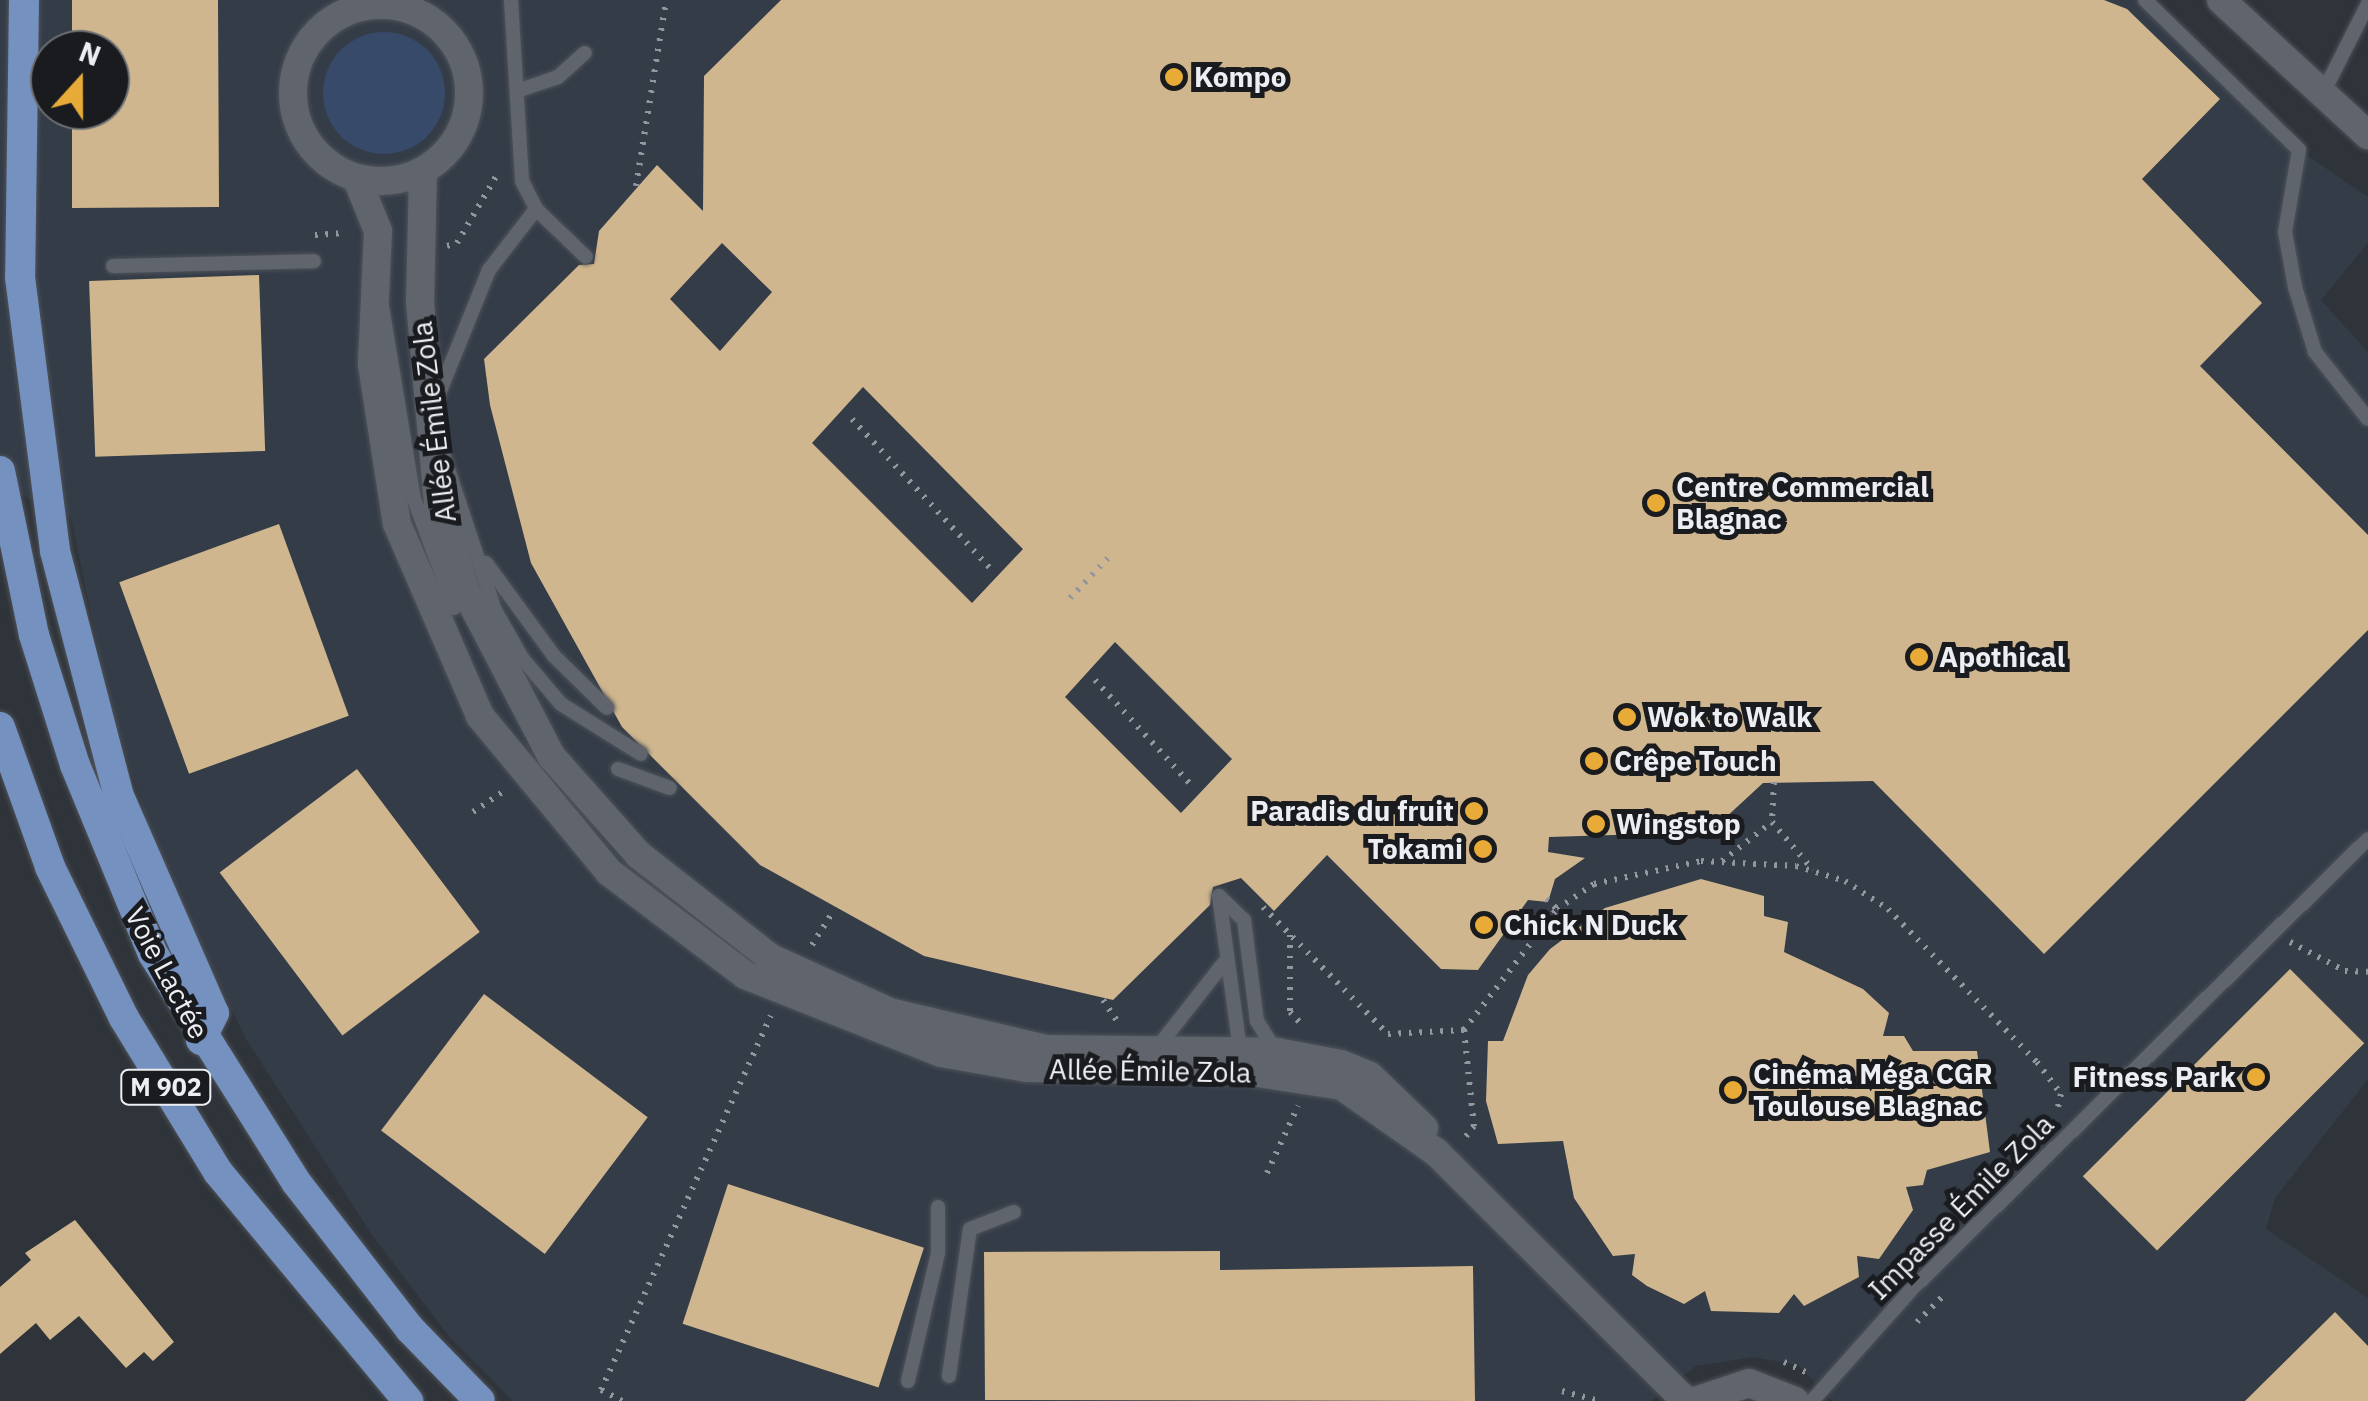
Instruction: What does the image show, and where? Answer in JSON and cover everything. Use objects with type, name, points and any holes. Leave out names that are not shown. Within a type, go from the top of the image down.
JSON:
[{"type":"highway","points":[[24,0],[20,277],[54,551],[119,796],[214,1014],[201,1040]]},
{"type":"highway","name":"Voie Lactée","points":[[0,471],[34,635],[74,766],[153,954],[201,1040],[342,1241],[480,1401]]},
{"type":"highway","name":"Voie Lactée","points":[[0,727],[50,868],[124,1018],[218,1172],[408,1401]]},
{"type":"street","points":[[2221,0],[2368,135]]},
{"type":"street","points":[[362,3],[403,4],[451,38],[468,73],[462,130],[423,172],[357,179],[303,136],[292,91],[320,28],[362,3]]},
{"type":"street","name":"Allée Émile Zola","points":[[423,172],[430,415],[438,504],[504,679],[552,757],[639,855]]},
{"type":"street","name":"Allée Émile Zola","points":[[357,179],[378,231],[378,421],[397,524],[446,652],[480,716],[551,823],[745,975],[950,1044],[1118,1074],[1242,1061],[1276,1052],[1370,1076],[1420,1120],[1686,1401]]},
{"type":"street","points":[[446,652],[504,679]]},
{"type":"street","name":"Allée Émile Zola","points":[[551,823],[571,808],[639,855],[772,958],[950,1044],[1242,1061],[1342,1086],[1446,1149]]},
{"type":"street","points":[[1695,1401],[1749,1383],[1795,1401]]},
{"type":"lane","points":[[511,0],[522,180],[536,209],[586,257]]},
{"type":"lane","points":[[2145,0],[2299,150],[2285,232],[2296,286],[2315,352],[2368,419]]},
{"type":"lane","points":[[2322,93],[2368,4]]},
{"type":"lane","points":[[517,91],[558,77],[585,53]]},
{"type":"lane","points":[[536,209],[488,270],[430,415],[473,540],[522,658],[560,704],[640,754]]},
{"type":"lane","points":[[113,266],[314,261]]},
{"type":"lane","points":[[380,301],[414,499],[454,608]]},
{"type":"lane","points":[[378,421],[396,396]]},
{"type":"lane","points":[[473,540],[522,616],[607,708]]},
{"type":"lane","points":[[618,769],[670,788]]},
{"type":"lane","name":"Impasse Émile Zola","points":[[1812,1401],[1910,1290],[2278,932],[2368,839]]},
{"type":"lane","points":[[1242,1061],[1219,896],[1244,920],[1257,1021],[1276,1052]]},
{"type":"lane","points":[[745,975],[772,958]]},
{"type":"lane","points":[[1150,1054],[1194,1012],[1226,958]]},
{"type":"lane","points":[[908,1381],[938,1253],[938,1207]]},
{"type":"lane","points":[[949,1376],[970,1229],[1014,1212]]},
{"type":"path","points":[[636,186],[666,0]]},
{"type":"path","points":[[443,247],[457,244],[499,172]]},
{"type":"path","points":[[314,234],[344,233]]},
{"type":"path","points":[[852,419],[989,567]]},
{"type":"path","points":[[1070,598],[1111,555]]},
{"type":"path","points":[[1094,680],[1192,786]]},
{"type":"path","points":[[1774,782],[1772,822],[1817,872],[1888,909],[2037,1062],[2061,1094],[2058,1112]]},
{"type":"path","points":[[1720,862],[1772,822]]},
{"type":"path","points":[[1446,1149],[1474,1126],[1464,1030],[1557,910],[1631,871],[1720,862],[1817,872]]},
{"type":"path","points":[[1546,899],[1557,910]]},
{"type":"path","points":[[1261,905],[1388,1034],[1464,1030]]},
{"type":"path","points":[[802,959],[832,911]]},
{"type":"path","points":[[1550,920],[1565,934]]},
{"type":"path","points":[[2278,932],[2344,972],[2368,972]]},
{"type":"path","points":[[1290,935],[1290,1012],[1313,1036]]},
{"type":"path","points":[[622,1401],[601,1390],[781,1008]]},
{"type":"path","points":[[1562,1391],[1599,1401]]},
{"type":"shaded area","points":[[0,0],[2145,0],[2299,150],[2368,197],[2368,243],[2321,300],[2368,352],[2368,1079],[2275,1198],[2266,1229],[2368,1298],[2368,1401],[1832,1401],[1798,1365],[1753,1357],[1696,1366],[1651,1401],[513,1401],[451,1339],[372,1235],[246,1039],[160,863],[108,696],[71,518],[0,484]]},
{"type":"shaded area","points":[[384,32],[407,37],[427,50],[440,70],[445,93],[440,116],[427,136],[407,149],[384,154],[361,149],[341,136],[328,116],[323,93],[328,70],[341,50],[361,37]]},
{"type":"building","points":[[72,0],[218,0],[219,207],[72,208],[72,130],[130,130],[130,30],[72,30]]},
{"type":"building","name":"Centre Commercial Blagnac","points":[[781,0],[2104,0],[2127,9],[2220,99],[2142,179],[2262,303],[2200,366],[2368,535],[2368,630],[2044,954],[1873,781],[1763,783],[1710,832],[1549,837],[1548,852],[1585,858],[1555,879],[1548,902],[1528,900],[1478,970],[1441,969],[1327,855],[1274,911],[1241,878],[1213,887],[1210,905],[1113,1000],[924,956],[760,865],[622,727],[531,563],[490,405],[484,359],[579,265],[594,264],[599,231],[657,165],[703,211],[704,76]],"holes":[[[722,243],[772,292],[720,351],[670,299]],[[863,387],[1023,549],[972,603],[812,443]],[[1115,642],[1232,759],[1181,813],[1065,697]]]},
{"type":"building","points":[[259,275],[265,451],[95,457],[89,281]]},
{"type":"building","points":[[279,524],[349,716],[189,774],[119,582]]},
{"type":"building","points":[[357,769],[480,932],[342,1035],[220,873]]},
{"type":"building","name":"Cinéma Méga CGR Toulouse Blagnac","points":[[1701,879],[1764,896],[1764,916],[1788,922],[1784,952],[1863,989],[1889,1013],[1883,1036],[1904,1036],[1913,1051],[1977,1051],[1990,1152],[1927,1170],[1923,1185],[1906,1187],[1913,1210],[1879,1259],[1857,1256],[1859,1277],[1804,1306],[1794,1294],[1779,1313],[1711,1311],[1705,1291],[1684,1304],[1647,1286],[1632,1275],[1635,1254],[1613,1256],[1574,1198],[1563,1141],[1498,1144],[1486,1101],[1488,1041],[1503,1041],[1528,975],[1550,949],[1605,908]]},
{"type":"building","name":"Fitness Park","points":[[2290,969],[2364,1043],[2157,1250],[2083,1176]]},
{"type":"building","points":[[484,994],[648,1117],[545,1254],[381,1131]]},
{"type":"building","points":[[728,1184],[924,1248],[878,1387],[683,1324]]},
{"type":"building","points":[[75,1220],[174,1342],[153,1361],[144,1352],[126,1368],[79,1316],[50,1340],[36,1323],[0,1354],[0,1287],[31,1260],[25,1253]]},
{"type":"building","points":[[1220,1251],[1220,1270],[1473,1266],[1475,1401],[985,1400],[984,1252]]},
{"type":"building","points":[[2335,1312],[2368,1346],[2368,1401],[2245,1401]]},
{"type":"place","name":"Kompo","points":[[1174,77]]},
{"type":"place","name":"Centre Commercial Blagnac","points":[[1656,503]]},
{"type":"place","name":"Apothical","points":[[1919,657]]},
{"type":"place","name":"Wok to Walk","points":[[1627,717]]},
{"type":"place","name":"Crêpe Touch","points":[[1594,761]]},
{"type":"place","name":"Paradis du fruit","points":[[1474,811]]},
{"type":"place","name":"Wingstop","points":[[1596,824]]},
{"type":"place","name":"Tokami","points":[[1483,849]]},
{"type":"place","name":"Chick N Duck","points":[[1484,925]]},
{"type":"place","name":"Fitness Park","points":[[2256,1077]]},
{"type":"place","name":"Cinéma Méga CGR Toulouse Blagnac","points":[[1733,1090]]}]
